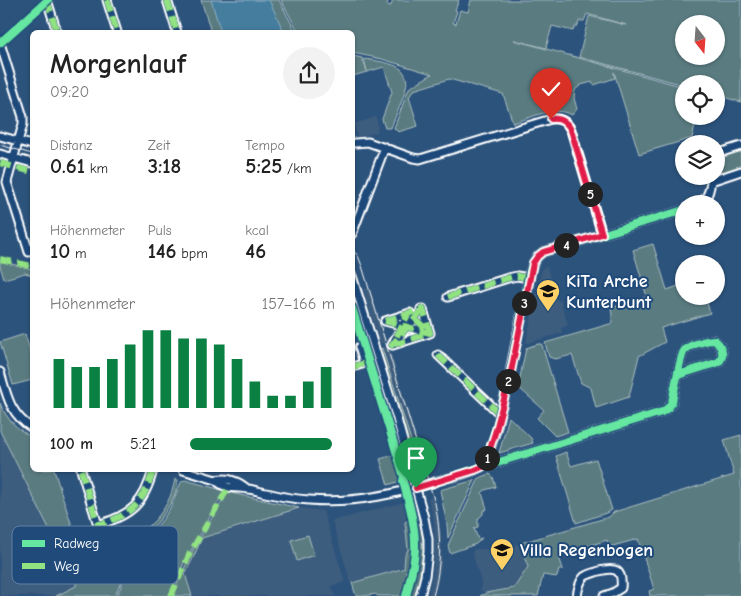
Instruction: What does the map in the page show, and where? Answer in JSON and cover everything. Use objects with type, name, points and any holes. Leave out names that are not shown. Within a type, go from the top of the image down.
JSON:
[{"type":"street","points":[[47,0],[56,30]]},
{"type":"street","points":[[108,0],[116,30]]},
{"type":"street","points":[[167,0],[176,30]]},
{"type":"street","points":[[0,43],[23,117],[19,141],[7,184],[29,252]]},
{"type":"street","points":[[355,143],[368,142],[420,159],[551,119],[562,120],[568,124],[571,130],[602,234]]},
{"type":"street","points":[[0,136],[30,144]]},
{"type":"street","points":[[725,150],[741,146]]},
{"type":"street","points":[[355,226],[384,148]]},
{"type":"street","points":[[0,154],[30,162]]},
{"type":"street","points":[[725,175],[741,171]]},
{"type":"street","points":[[484,464],[500,414],[513,361],[529,278],[533,263],[538,256],[543,252],[675,213]]},
{"type":"street","points":[[448,297],[508,278],[517,276],[529,278]]},
{"type":"street","points":[[355,286],[394,410],[424,518],[428,539],[427,564],[420,596]]},
{"type":"street","points":[[423,309],[430,334],[384,321],[412,316],[423,309]]},
{"type":"street","points":[[412,316],[392,345],[430,334]]},
{"type":"street","points":[[412,316],[430,334]]},
{"type":"street","points":[[189,472],[216,480],[224,486],[236,489],[246,488],[294,498],[327,501],[377,497],[437,482],[484,464],[496,463],[662,412],[672,402],[678,374],[682,356],[685,349],[709,340],[714,340],[720,345],[723,355],[719,362],[678,374]]},
{"type":"street","points":[[355,366],[367,363],[359,347]]},
{"type":"street","points":[[438,355],[500,414]]},
{"type":"street","points":[[0,372],[13,410],[22,421],[30,427]]},
{"type":"street","points":[[81,472],[98,525],[118,519],[135,507],[145,494],[152,472]]},
{"type":"street","points":[[577,596],[581,582],[586,576],[608,569],[617,570],[621,579],[621,588],[604,596]]},
{"type":"shaded area","points":[[211,0],[269,0],[283,30],[220,30]]},
{"type":"shaded area","points":[[376,117],[377,132],[358,138],[355,124]]},
{"type":"shaded area","name":"KiTa Arche Kunterbunt","points":[[547,267],[557,301],[560,300],[568,325],[561,328],[562,333],[526,343],[542,268]]},
{"type":"shaded area","points":[[363,289],[370,289],[386,342],[380,344]]},
{"type":"shaded area","points":[[389,346],[425,468],[420,469],[382,348]]},
{"type":"shaded area","points":[[0,432],[48,526],[12,526],[12,584],[77,584],[78,586],[58,596],[0,596]]},
{"type":"shaded area","points":[[434,497],[441,529],[442,559],[434,596],[428,596],[433,572],[435,543],[434,520],[428,498]]},
{"type":"shaded area","points":[[405,502],[408,513],[405,522],[408,550],[405,555],[404,567],[351,583],[332,521]]},
{"type":"shaded area","points":[[299,508],[323,511],[345,582],[331,586],[335,596],[192,596],[185,574],[202,538]]},
{"type":"shaded area","name":"Villa Regenbogen","points":[[521,543],[528,567],[514,588],[486,593],[481,591],[481,582],[472,552],[474,549],[488,549],[489,552]]},
{"type":"green space","points":[[201,0],[279,0],[295,30],[210,30]]},
{"type":"green space","points":[[281,0],[388,0],[387,5],[391,6],[393,0],[459,0],[453,23],[456,24],[460,10],[468,12],[471,0],[741,0],[741,102],[725,98],[725,75],[675,75],[675,83],[579,57],[589,16],[626,25],[587,14],[584,21],[579,21],[573,31],[552,26],[546,48],[514,40],[675,85],[675,125],[695,125],[693,135],[675,135],[675,143],[639,154],[614,72],[615,78],[594,85],[592,82],[581,85],[575,90],[574,98],[577,109],[572,115],[558,111],[550,112],[513,123],[503,94],[449,79],[414,90],[409,97],[418,126],[398,132],[394,128],[409,88],[432,74],[382,59],[355,53],[355,30],[297,30]]},
{"type":"green space","points":[[355,56],[362,58],[367,71],[364,59],[394,65],[404,73],[407,82],[405,92],[391,128],[385,128],[382,119],[392,92],[384,67],[355,75]]},
{"type":"green space","points":[[741,149],[741,168],[725,174],[726,153]]},
{"type":"green space","points":[[653,244],[667,290],[675,287],[675,305],[708,305],[710,313],[661,328],[665,342],[639,356],[629,397],[596,408],[591,388],[581,383],[572,355],[555,359],[549,357],[545,343],[613,323],[611,308],[647,297],[633,250]]},
{"type":"green space","points":[[0,261],[30,268],[30,274],[25,273],[4,279]]},
{"type":"green space","points":[[25,334],[30,350],[30,381],[13,385],[0,342]]},
{"type":"green space","points":[[538,344],[542,345],[568,432],[555,436],[537,418],[544,410],[518,387],[526,348]]},
{"type":"green space","points":[[382,348],[420,469],[416,471],[378,350]]},
{"type":"green space","points":[[0,403],[13,423],[30,436],[30,472],[55,472],[72,526],[48,526],[0,431]]},
{"type":"green space","points":[[509,417],[531,438],[533,443],[499,453]]},
{"type":"green space","points":[[741,435],[741,596],[650,596],[649,591],[654,589],[638,539],[609,547],[607,540],[560,555],[563,569],[559,570],[557,577],[543,575],[538,596],[480,596],[486,593],[514,588],[528,567],[521,543],[609,517],[614,512],[734,475],[724,440]]},
{"type":"green space","points":[[566,452],[571,466],[596,459],[612,510],[576,523],[556,456]]},
{"type":"green space","points":[[397,454],[404,477],[403,480],[388,485],[380,459]]},
{"type":"green space","points":[[490,474],[496,487],[485,490],[482,493],[487,509],[483,511],[483,514],[478,519],[478,527],[474,528],[478,539],[482,538],[476,544],[450,553],[449,543],[479,478]]},
{"type":"green space","points":[[175,479],[178,480],[171,502],[154,526],[149,526],[163,510],[170,497]]},
{"type":"green space","points":[[185,480],[224,492],[178,577],[178,526],[157,526],[165,516],[182,481]]},
{"type":"green space","points":[[475,480],[448,538],[440,490]]},
{"type":"green space","points":[[227,492],[299,508],[202,538],[185,574],[192,596],[172,596],[193,550]]},
{"type":"green space","points":[[414,502],[423,537],[424,560],[416,596],[408,596],[416,560],[415,528],[410,503]]},
{"type":"green space","points":[[410,516],[413,556],[410,570],[405,572],[409,571],[403,596],[378,596],[375,594],[356,596],[352,583],[405,568],[405,555],[408,550],[405,522]]},
{"type":"green space","points":[[308,535],[314,555],[297,561],[291,540]]},
{"type":"green space","points":[[76,584],[120,584],[115,596],[56,596],[76,586]]},
{"type":"green space","points":[[122,584],[175,584],[170,596],[117,596]]},
{"type":"tram line","points":[[0,145],[30,153]]},
{"type":"tram line","points":[[355,252],[362,266],[435,503],[440,550],[433,596]]},
{"type":"marked path","points":[[47,0],[56,30]]},
{"type":"marked path","points":[[107,0],[116,30]]},
{"type":"marked path","points":[[167,0],[176,30]]},
{"type":"marked path","points":[[0,163],[30,171]]},
{"type":"marked path","points":[[0,259],[30,266]]},
{"type":"marked path","points":[[448,297],[508,278],[517,276],[529,278]]},
{"type":"marked path","points":[[385,321],[391,322],[402,326],[408,327],[430,333],[409,313],[392,345],[404,332],[408,327],[411,322],[415,318],[423,309]]},
{"type":"marked path","points":[[385,321],[423,309],[430,333],[393,345]]},
{"type":"marked path","points":[[438,355],[500,414]]},
{"type":"marked path","points":[[355,366],[369,362]]},
{"type":"marked path","points":[[82,472],[98,525],[128,512],[145,492],[152,472]]},
{"type":"marked path","points":[[178,580],[190,553],[227,490]]},
{"type":"marked path","points":[[171,596],[176,584]]},
{"type":"cycle path","points":[[0,43],[48,0]]},
{"type":"cycle path","points":[[437,482],[481,467],[486,461],[513,361],[530,272],[538,256],[547,251],[675,213]]},
{"type":"cycle path","points":[[355,318],[404,477],[403,481],[412,515],[415,550],[406,596]]},
{"type":"cycle path","points":[[486,461],[496,463],[662,412],[672,402],[679,367],[684,351],[693,345],[707,341],[714,340],[719,345],[722,350],[719,362],[678,375]]},
{"type":"place","name":"KiTa Arche Kunterbunt","points":[[548,312]]},
{"type":"place","name":"Villa Regenbogen","points":[[502,571]]},
{"type":"route","points":[[416,488],[482,467],[489,455],[507,388],[533,263],[543,252],[602,234],[571,130],[568,124],[562,120],[551,119]]}]
